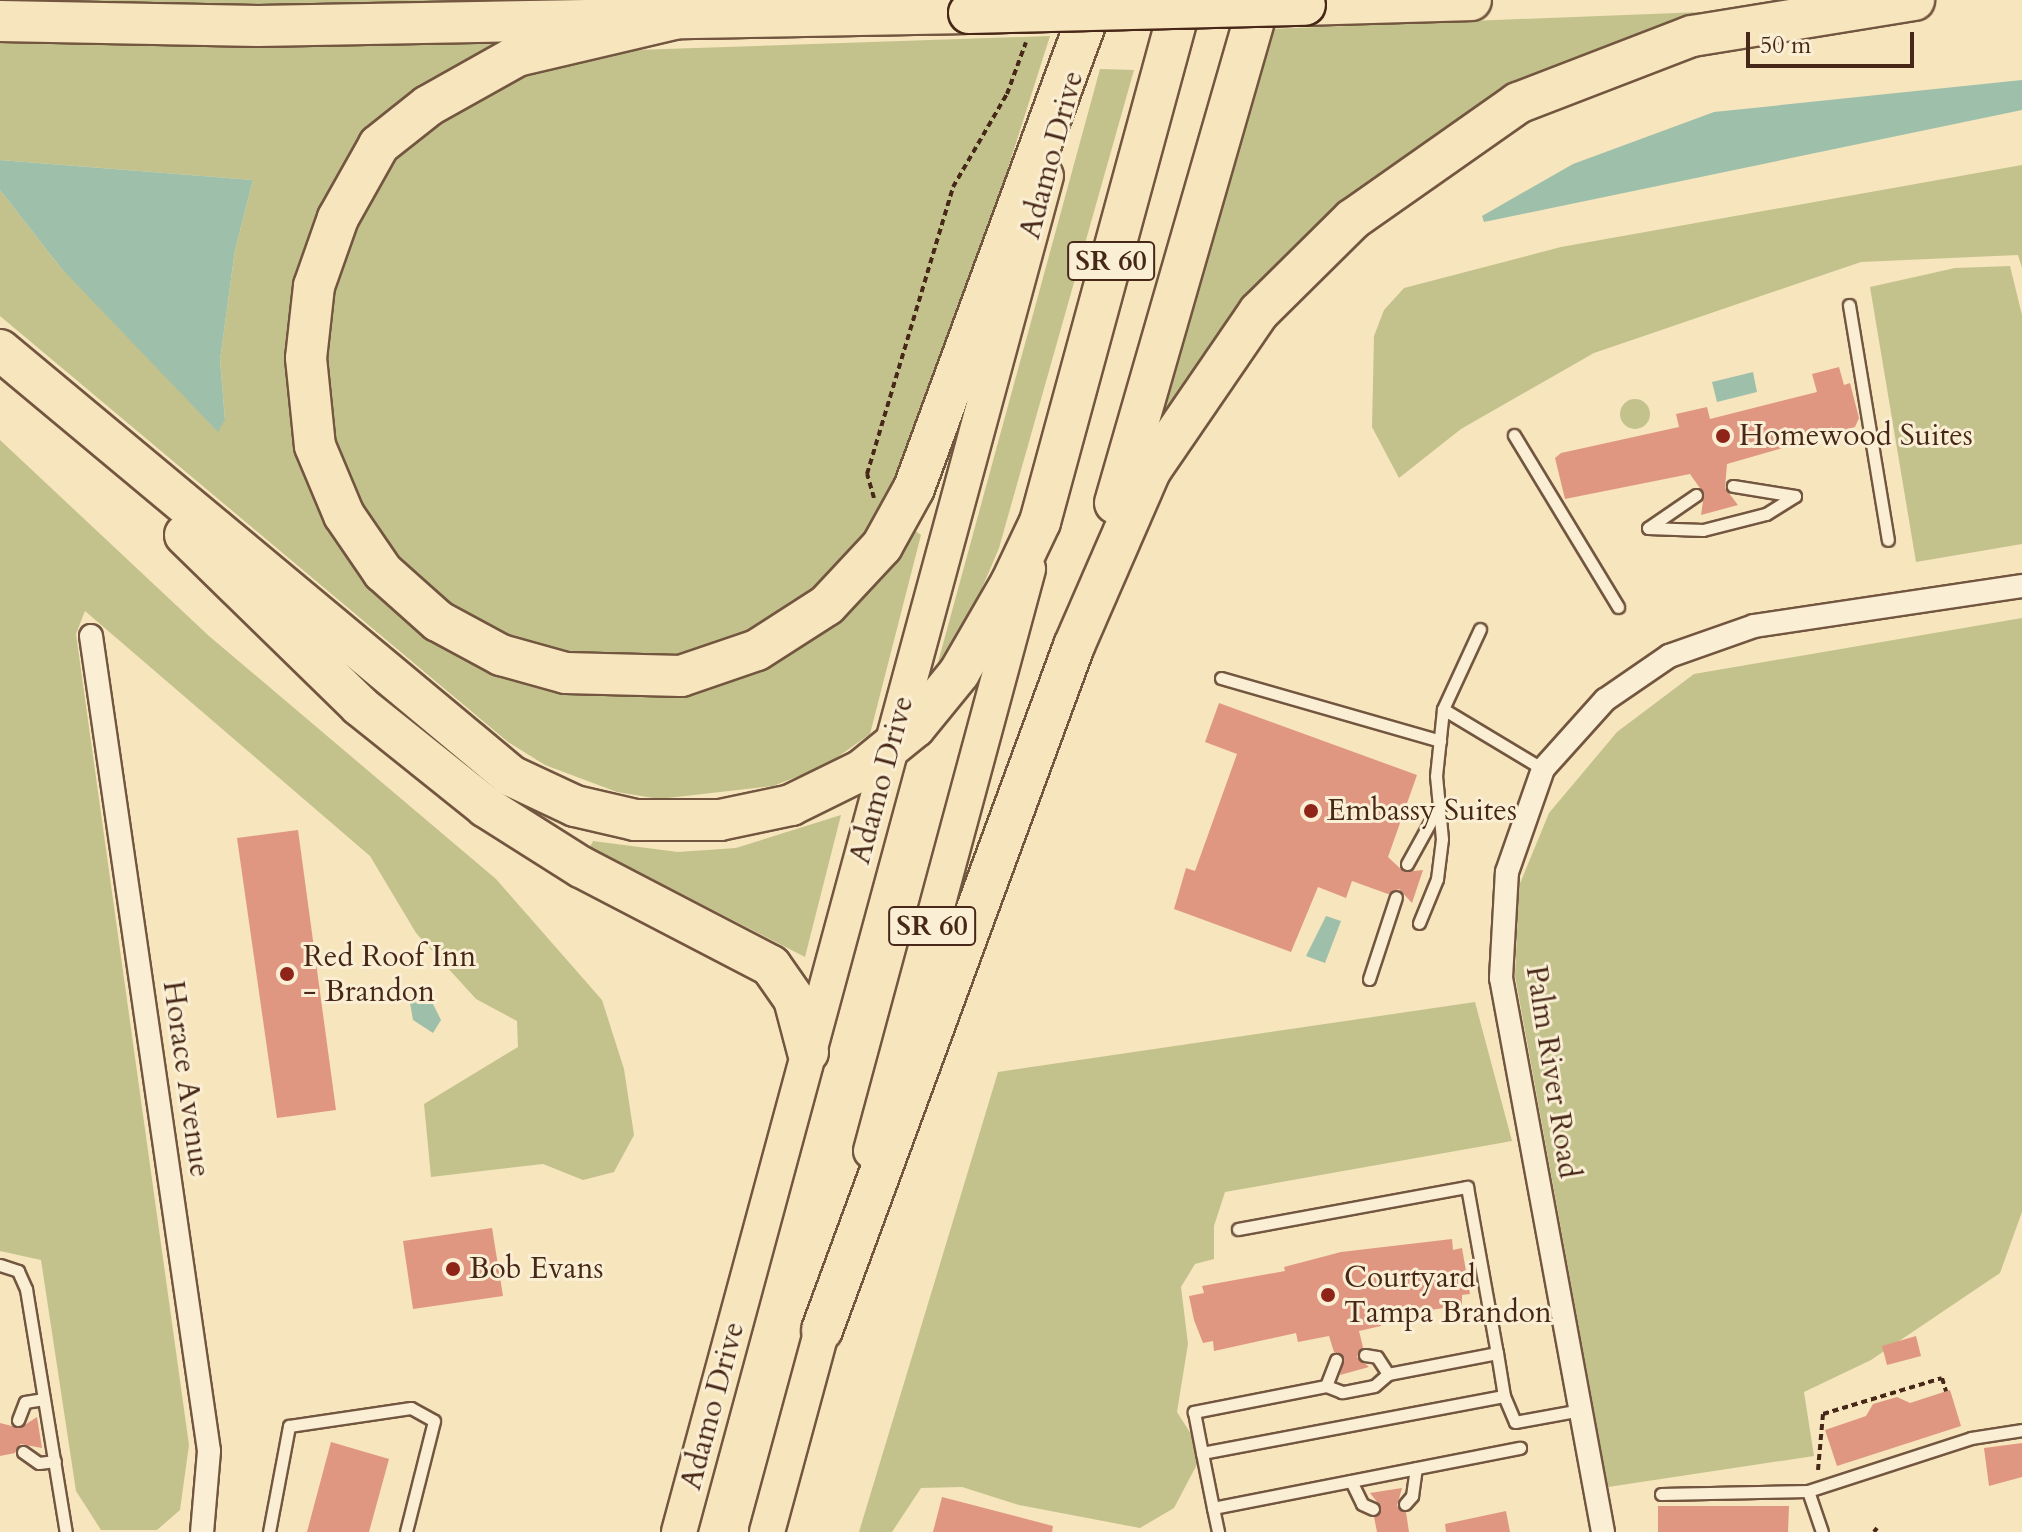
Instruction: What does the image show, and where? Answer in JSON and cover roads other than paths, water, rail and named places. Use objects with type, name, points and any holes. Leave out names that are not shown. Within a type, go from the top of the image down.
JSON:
[{"type":"highway","name":"SR 60","points":[[1040,522],[1182,0]]},
{"type":"highway","points":[[1074,646],[1260,0]]},
{"type":"highway","points":[[0,21],[258,26],[1471,0]]},
{"type":"highway","points":[[822,1330],[1074,646],[1150,471],[1206,385],[1259,312],[1353,219],[1518,103],[1602,67],[1744,24],[1914,0]]},
{"type":"highway","points":[[687,16],[517,56],[428,106],[379,145],[338,218],[314,286],[306,358],[315,446],[344,515],[383,572],[438,621],[501,655],[566,673],[681,676],[757,650],[827,605],[882,546],[914,488],[1005,228],[1090,15]]},
{"type":"highway","points":[[2,352],[454,733],[541,792],[635,820],[720,820],[791,805],[891,749],[959,673],[1040,522]]},
{"type":"highway","points":[[2,352],[282,633],[407,746],[570,860],[771,966],[794,999],[808,1052]]},
{"type":"main road","name":"Adamo Drive","points":[[679,1532],[1090,15]]},
{"type":"main road","name":"SR 60","points":[[767,1532],[1040,522]]},
{"type":"street","name":"Palm River Road","points":[[1603,1532],[1501,978],[1507,872],[1543,769],[1605,700],[1669,656],[1754,626],[2022,586]]},
{"type":"street","name":"Horace Avenue","points":[[91,636],[209,1451],[202,1532]]},
{"type":"lane","points":[[1849,305],[1888,540]]},
{"type":"lane","points":[[1514,435],[1618,607]]},
{"type":"lane","points":[[1696,495],[1648,528],[1703,530],[1766,514],[1795,496],[1733,486]]},
{"type":"lane","points":[[1419,923],[1437,879],[1443,709],[1480,629]]},
{"type":"lane","points":[[1221,678],[1440,741]]},
{"type":"lane","points":[[1443,709],[1543,769]]},
{"type":"lane","points":[[1407,864],[1439,806]]},
{"type":"lane","points":[[1369,979],[1396,897]]},
{"type":"lane","points":[[1238,1229],[1467,1187],[1504,1396],[1515,1422],[1581,1410]]},
{"type":"lane","points":[[0,1265],[12,1266],[23,1279],[66,1532]]},
{"type":"lane","points":[[1218,1532],[1194,1412],[1326,1386],[1342,1392],[1374,1386],[1388,1374],[1497,1353]]},
{"type":"lane","points":[[1365,1355],[1377,1357],[1388,1374]]},
{"type":"lane","points":[[1326,1386],[1336,1360]]},
{"type":"lane","points":[[1202,1453],[1504,1396]]},
{"type":"lane","points":[[18,1420],[25,1402],[44,1399]]},
{"type":"lane","points":[[269,1532],[289,1426],[411,1408],[434,1421],[406,1532]]},
{"type":"lane","points":[[1661,1494],[1812,1489],[1971,1438],[2022,1430]]},
{"type":"lane","points":[[1213,1508],[1520,1448]]},
{"type":"lane","points":[[23,1452],[39,1463],[55,1461]]},
{"type":"lane","points":[[1405,1504],[1412,1496],[1416,1468]]},
{"type":"lane","points":[[1351,1481],[1362,1504],[1373,1509]]},
{"type":"lane","points":[[1812,1489],[1822,1532]]},
{"type":"place","name":"Homewood Suites","points":[[1723,436]]},
{"type":"place","name":"Embassy Suites","points":[[1311,811]]},
{"type":"place","name":"Red Roof Inn - Brandon","points":[[287,974]]},
{"type":"place","name":"Bob Evans","points":[[453,1269]]},
{"type":"place","name":"Courtyard Tampa Brandon","points":[[1328,1295]]}]
